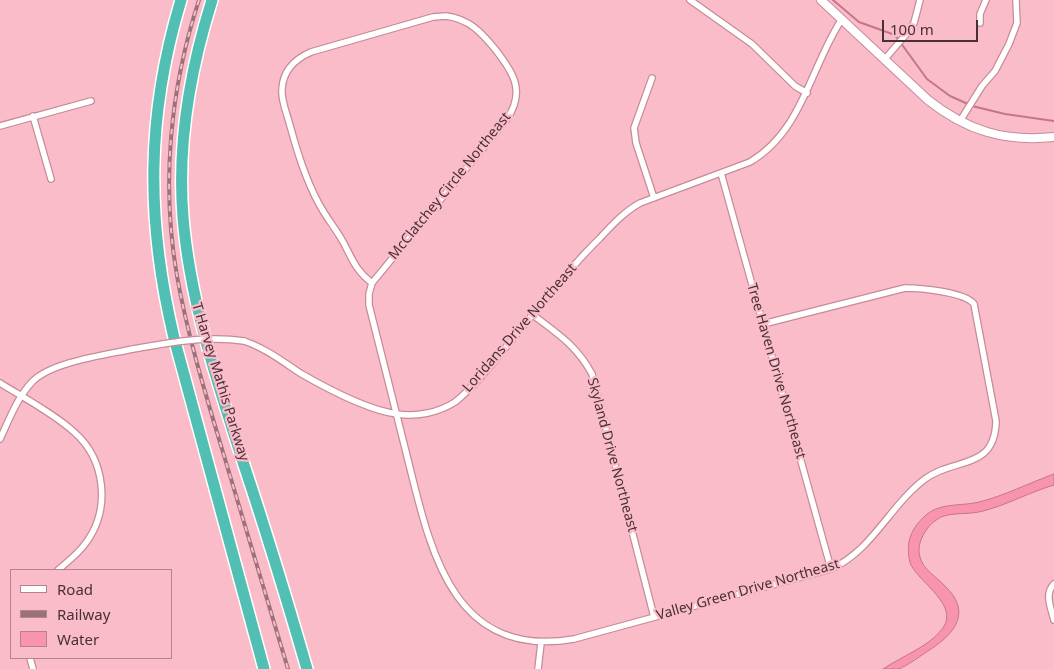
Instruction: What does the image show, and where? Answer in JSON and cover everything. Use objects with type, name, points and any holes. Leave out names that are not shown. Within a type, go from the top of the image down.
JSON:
[{"type":"highway","points":[[181,0],[176,15],[158,101],[153,159],[154,218],[159,268],[174,338],[264,669]]},
{"type":"highway","name":"T Harvey Mathis Parkway","points":[[212,0],[198,48],[187,105],[182,160],[183,216],[190,272],[208,353],[276,563],[307,669]]},
{"type":"street","points":[[690,0],[752,44],[795,86],[807,93]]},
{"type":"street","points":[[821,0],[943,112],[976,129],[994,134],[1013,138],[1035,139],[1054,137]]},
{"type":"street","points":[[885,59],[914,23],[920,0]]},
{"type":"street","points":[[980,23],[980,14],[986,0]]},
{"type":"street","points":[[960,121],[981,88],[995,71],[1009,44],[1017,23],[1016,0]]},
{"type":"street","name":"McClatchey Circle Northeast","points":[[446,16],[460,19],[471,24],[481,32],[510,68],[516,86],[514,106],[507,119],[372,283],[362,276],[355,267],[342,239],[320,206],[307,179],[297,153],[283,100],[284,78],[294,62],[301,56],[311,52],[433,17],[446,16]]},
{"type":"street","name":"Loridans Drive Northeast","points":[[0,439],[21,397],[32,381],[50,370],[133,349],[203,339],[244,341],[261,348],[300,373],[343,396],[396,414],[429,413],[442,409],[454,402],[490,366],[588,249],[622,215],[640,203],[750,162],[766,151],[791,120],[807,93],[830,40],[842,19]]},
{"type":"street","points":[[652,78],[634,128],[636,143],[654,198]]},
{"type":"street","points":[[0,126],[91,101]]},
{"type":"street","points":[[33,116],[51,178]]},
{"type":"street","name":"Tree Haven Drive Northeast","points":[[720,173],[831,569]]},
{"type":"street","points":[[372,283],[369,305],[396,414]]},
{"type":"street","name":"Valley Green Drive Northeast","points":[[396,414],[433,552],[455,594],[475,616],[508,635],[541,643],[574,639],[831,569],[854,555],[902,500],[923,480],[939,470],[976,459],[992,443],[996,432],[996,421],[974,304],[969,300],[939,291],[905,288],[763,324]]},
{"type":"street","name":"Skyland Drive Northeast","points":[[533,315],[574,347],[584,359],[592,374],[654,617]]},
{"type":"street","points":[[0,383],[78,435],[89,449],[99,473],[102,500],[96,525],[85,544],[59,569]]},
{"type":"street","points":[[1054,584],[1048,593],[1054,620]]},
{"type":"street","points":[[538,669],[541,643]]},
{"type":"water","points":[[1054,474],[1054,485],[983,511],[941,517],[930,525],[920,543],[920,557],[927,570],[953,595],[959,612],[958,620],[948,636],[905,666],[898,669],[883,669],[930,641],[943,628],[947,619],[942,603],[910,562],[908,554],[909,542],[919,521],[935,509],[988,499]]},
{"type":"waterway","points":[[833,0],[859,22],[895,35],[927,79],[950,96],[968,104]]},
{"type":"waterway","points":[[972,106],[1005,114],[1054,121]]},
{"type":"railway","points":[[199,0],[181,68],[171,137],[169,172],[172,241],[181,299],[198,368],[288,669]]}]
